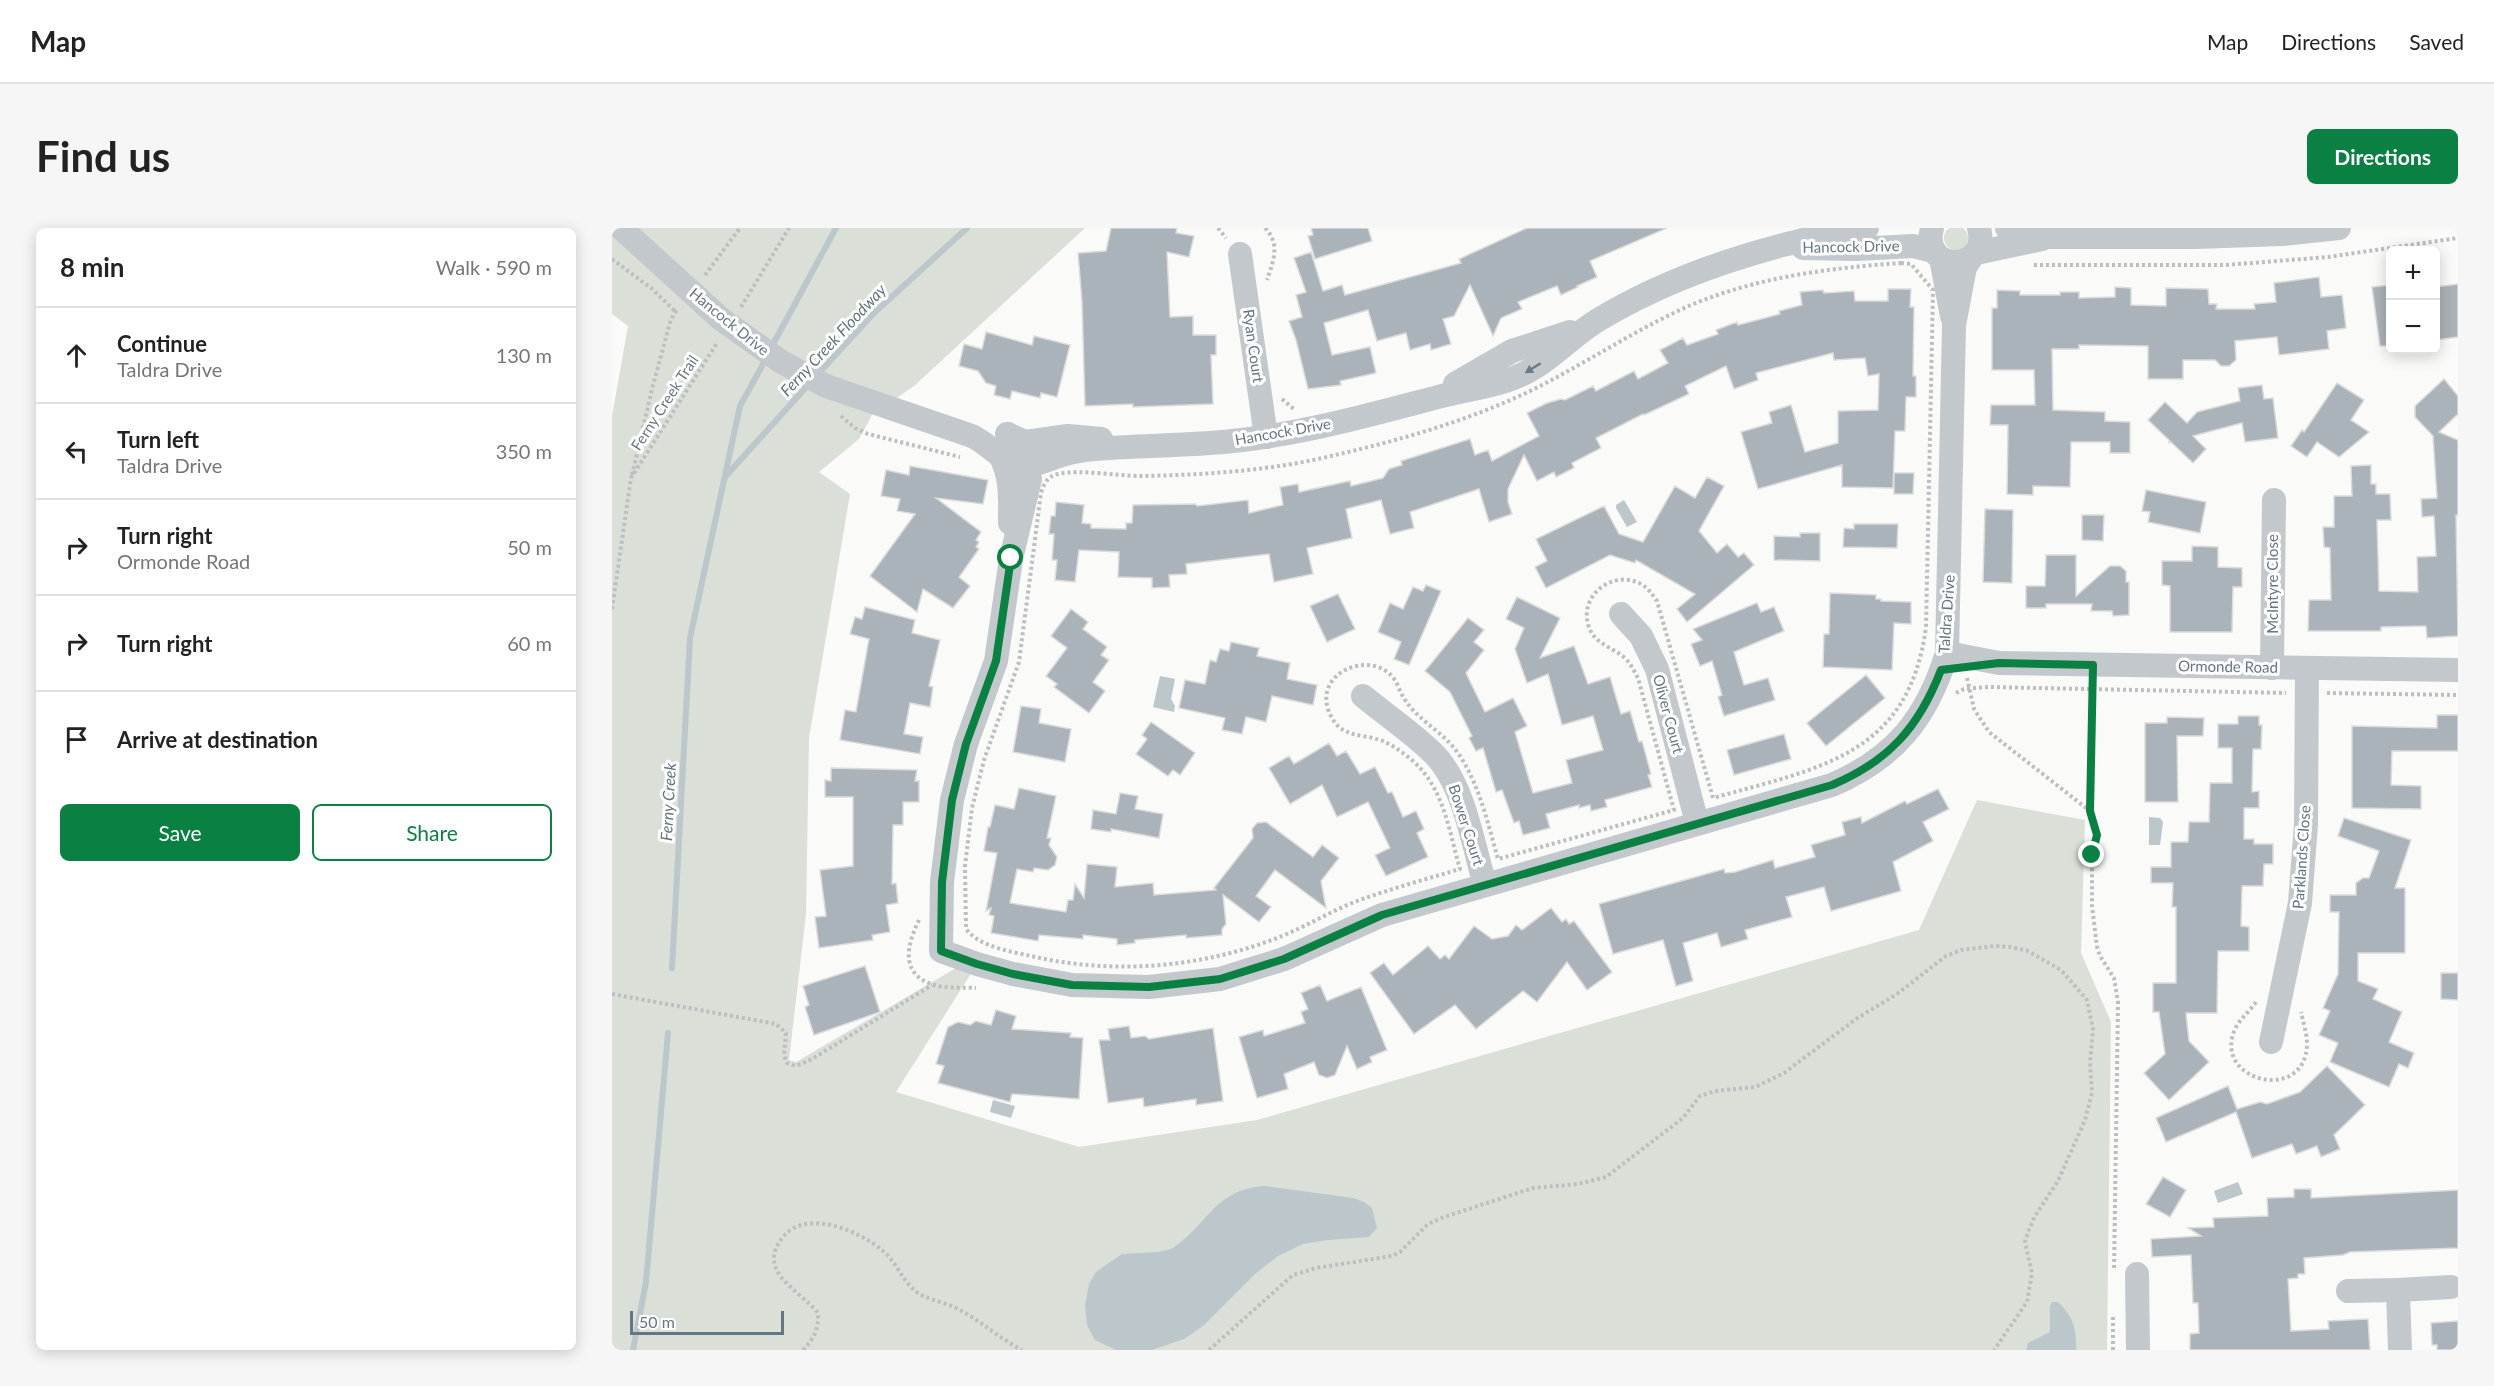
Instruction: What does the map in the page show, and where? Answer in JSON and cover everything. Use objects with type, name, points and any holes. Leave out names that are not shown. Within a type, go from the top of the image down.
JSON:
[{"type":"street","name":"Hancock Drive","points":[[621,228],[691,292],[782,363],[826,386],[920,417],[983,425],[1021,459],[1148,445],[1200,444],[1266,437],[1359,419],[1415,403],[1461,381],[1512,351],[1544,342],[1597,321],[1691,274],[1768,249],[1841,230],[1867,228]]},
{"type":"street","name":"Taldra Drive","points":[[1021,459],[1011,558],[996,661],[966,744],[952,800],[942,882],[941,951],[1013,974],[1072,985],[1124,988],[1184,985],[1220,979],[1284,959],[1382,915],[1697,823],[1813,792],[1854,775],[1889,751],[1916,722],[1927,704],[1944,661],[1954,325],[1965,267],[1981,239],[1979,228]]},
{"type":"street","points":[[2007,228],[2050,237],[2196,237],[2339,228]]},
{"type":"street","points":[[1974,254],[2050,237]]},
{"type":"street","name":"Hancock Drive","points":[[1768,249],[1936,246],[1958,262],[1974,254]]},
{"type":"street","name":"Taldra Drive","points":[[1936,246],[1954,325]]},
{"type":"street","name":"Ryan Court","points":[[1240,254],[1266,437]]},
{"type":"street","name":"McIntyre Close","points":[[2272,668],[2274,500]]},
{"type":"street","name":"Oliver Court","points":[[1621,614],[1641,636],[1657,669],[1697,823]]},
{"type":"street","name":"Ormonde Road","points":[[1944,661],[2458,670]]},
{"type":"street","name":"Parklands Close","points":[[2271,1042],[2300,903],[2306,824],[2307,668]]},
{"type":"street","name":"Bower Court","points":[[1362,696],[1434,754],[1448,772],[1457,791],[1485,885]]},
{"type":"street","points":[[2137,1274],[2138,1350]]},
{"type":"street","points":[[2348,1291],[2451,1287]]},
{"type":"street","points":[[2397,1290],[2400,1350]]},
{"type":"path","points":[[631,478],[671,319],[740,228]]},
{"type":"path","name":"Ferny Creek Trail","points":[[612,609],[631,478],[727,321],[789,228]]},
{"type":"path","points":[[1265,228],[1273,237],[1275,254],[1265,286]]},
{"type":"path","points":[[2034,265],[2226,265],[2340,256],[2458,238]]},
{"type":"path","points":[[612,259],[651,288],[675,311]]},
{"type":"path","points":[[1911,264],[1933,290],[1926,627],[1923,653],[1906,697],[1876,734],[1862,746],[1830,762],[1713,798],[1657,601],[1643,585],[1634,581],[1609,583],[1593,594],[1588,603],[1586,612],[1588,624],[1595,638],[1626,659],[1638,678],[1674,810],[1498,859],[1474,781],[1460,756],[1440,734],[1406,704],[1389,672],[1372,665],[1351,666],[1333,680],[1328,690],[1329,709],[1333,719],[1347,734],[1384,742],[1419,767],[1432,783],[1441,804],[1460,869],[1358,901],[1250,948],[1208,958],[1143,966],[1072,963],[1010,951],[975,939],[966,929],[965,866],[972,808],[984,760],[1019,662],[1041,493],[1048,479],[1054,475],[1069,473],[1136,476],[1213,474],[1312,460],[1394,440],[1434,428],[1524,394],[1640,330],[1691,305],[1783,276],[1850,267],[1911,264]]},
{"type":"path","points":[[1281,395],[1288,405],[1298,411]]},
{"type":"path","points":[[836,412],[855,428],[868,434],[971,460]]},
{"type":"path","points":[[2093,665],[2090,811],[2097,835],[2092,866],[2092,906],[2097,947],[2114,978],[2118,1002],[2114,1278]]},
{"type":"path","points":[[1966,678],[1978,718],[1989,732],[2090,811]]},
{"type":"path","points":[[1954,696],[1958,691],[1968,688],[2293,693]]},
{"type":"path","points":[[2320,693],[2458,695]]},
{"type":"path","points":[[920,913],[910,938],[908,957],[912,969],[918,976],[933,985],[985,989]]},
{"type":"path","points":[[1209,1350],[1293,1275],[1316,1268],[1392,1256],[1400,1252],[1428,1224],[1515,1193],[1606,1178],[1683,1118],[1700,1096],[1715,1090],[1755,1087],[1773,1079],[1809,1056],[1873,1007],[1917,980],[1946,956],[1960,951],[1995,946],[2028,951],[2061,970],[2087,1000],[2093,1029],[2090,1063],[2092,1093],[2089,1105],[2058,1181],[2035,1216],[2028,1232],[2025,1242],[2032,1273],[2027,1302],[1994,1350]]},
{"type":"path","points":[[612,994],[776,1024],[786,1033],[784,1055],[787,1063],[796,1066],[933,985]]},
{"type":"path","points":[[803,1350],[815,1334],[819,1323],[818,1312],[775,1271],[773,1258],[776,1246],[784,1235],[809,1223],[825,1223],[874,1244],[884,1251],[905,1281],[920,1294],[955,1308],[1022,1350]]},
{"type":"path","points":[[2113,1314],[2113,1350]]},
{"type":"shaded area","points":[[1956,226],[1964,230],[1968,238],[1964,246],[1956,250],[1948,246],[1944,238],[1948,230]]},
{"type":"shaded area","points":[[612,228],[1085,228],[914,386],[872,415],[859,439],[819,472],[850,494],[809,738],[806,914],[789,1060],[796,1062],[968,961],[977,964],[896,1092],[1079,1147],[1257,1120],[1919,930],[1977,800],[2085,820],[2081,953],[2111,1022],[2107,1350],[612,1350],[612,416],[628,326],[612,314]]},
{"type":"shaded area","points":[[1624,500],[1637,522],[1627,527],[1616,508],[1616,505]]},
{"type":"shaded area","points":[[1160,676],[1175,679],[1171,699],[1175,706],[1174,712],[1153,707]]},
{"type":"shaded area","points":[[2149,817],[2160,818],[2163,822],[2160,845],[2149,845]]},
{"type":"shaded area","points":[[993,1100],[1015,1106],[1011,1118],[990,1112]]},
{"type":"shaded area","points":[[2238,1182],[2243,1194],[2218,1203],[2214,1191]]},
{"type":"shaded area","points":[[1264,1186],[1353,1198],[1364,1202],[1372,1208],[1377,1228],[1369,1237],[1303,1244],[1278,1256],[1256,1273],[1203,1326],[1184,1339],[1152,1350],[1116,1350],[1095,1340],[1087,1325],[1085,1306],[1089,1284],[1096,1272],[1122,1254],[1171,1249],[1194,1230],[1222,1201],[1247,1189]]},
{"type":"shaded area","points":[[2052,1302],[2058,1302],[2071,1318],[2076,1336],[2076,1350],[2026,1350],[2028,1343],[2050,1332]]},
{"type":"building","points":[[1111,228],[1177,228],[1176,233],[1194,236],[1189,257],[1167,252],[1170,317],[1193,316],[1193,335],[1216,335],[1216,355],[1211,355],[1213,404],[1085,406],[1078,253],[1106,251]]},
{"type":"building","points":[[1311,228],[1368,228],[1372,241],[1315,259],[1308,236],[1313,235]]},
{"type":"building","points":[[1527,228],[1667,228],[1590,261],[1597,277],[1578,287],[1561,295],[1557,286],[1518,302],[1522,309],[1501,318],[1493,336],[1470,285],[1454,316],[1443,319],[1451,344],[1431,350],[1430,344],[1410,350],[1406,333],[1377,341],[1368,310],[1324,323],[1332,355],[1370,347],[1376,373],[1340,381],[1341,385],[1308,389],[1289,321],[1302,317],[1296,295],[1306,292],[1294,258],[1311,252],[1323,291],[1342,285],[1345,295],[1461,263],[1459,259]]},
{"type":"building","points":[[2319,277],[2321,297],[2342,295],[2346,328],[2327,331],[2329,349],[2279,355],[2277,337],[2235,341],[2236,360],[2229,366],[2221,366],[2215,360],[2183,360],[2183,379],[2148,379],[2148,346],[2079,345],[2079,349],[2052,349],[2053,410],[2105,412],[2105,421],[2130,422],[2130,453],[2110,453],[2110,442],[2071,442],[2070,487],[2033,486],[2033,495],[2007,494],[2008,425],[1990,425],[1991,405],[2035,405],[2034,370],[1992,370],[1992,308],[1997,308],[1997,290],[2020,291],[2020,295],[2060,295],[2060,292],[2079,292],[2079,298],[2115,297],[2115,287],[2131,288],[2131,305],[2166,306],[2166,288],[2208,289],[2209,304],[2217,304],[2216,309],[2255,309],[2254,304],[2276,302],[2274,283]]},
{"type":"building","points":[[2458,284],[2458,337],[2440,339],[2440,286]]},
{"type":"building","points":[[2386,286],[2386,346],[2380,346],[2372,287]]},
{"type":"building","points":[[1888,289],[1911,289],[1910,307],[1914,307],[1913,376],[1916,376],[1916,397],[1906,397],[1905,431],[1895,431],[1893,488],[1842,487],[1842,465],[1758,489],[1741,432],[1772,423],[1769,412],[1791,405],[1805,452],[1838,443],[1838,411],[1878,410],[1879,374],[1868,376],[1865,358],[1834,360],[1833,353],[1756,373],[1758,380],[1734,389],[1726,366],[1685,386],[1689,394],[1596,438],[1601,448],[1572,463],[1574,468],[1556,477],[1554,472],[1537,481],[1524,455],[1508,489],[1508,502],[1512,514],[1489,522],[1479,489],[1410,512],[1414,528],[1390,534],[1381,500],[1346,509],[1352,538],[1307,548],[1313,574],[1274,582],[1269,554],[1186,564],[1187,574],[1169,575],[1170,587],[1152,588],[1152,578],[1118,577],[1119,552],[1079,550],[1075,582],[1055,580],[1057,560],[1052,560],[1054,534],[1049,534],[1051,516],[1055,516],[1056,502],[1084,505],[1082,523],[1091,524],[1091,528],[1126,529],[1126,523],[1132,523],[1133,505],[1196,504],[1197,506],[1248,500],[1249,513],[1283,505],[1280,487],[1298,484],[1299,492],[1350,481],[1351,486],[1383,478],[1389,469],[1402,465],[1401,461],[1470,439],[1475,455],[1488,450],[1492,461],[1539,436],[1527,413],[1547,403],[1565,400],[1593,386],[1596,391],[1634,371],[1638,379],[1668,363],[1660,350],[1683,338],[1687,345],[1718,334],[1716,330],[1737,322],[1738,325],[1780,314],[1779,311],[1802,305],[1800,292],[1854,291],[1855,301],[1888,301]]},
{"type":"building","points":[[986,332],[1032,345],[1034,336],[1070,345],[1057,397],[1041,393],[1040,398],[1012,391],[1010,399],[994,395],[996,386],[986,383],[978,371],[959,366],[964,344],[982,349]]},
{"type":"building","points":[[2444,379],[2458,396],[2458,414],[2439,432],[2458,440],[2458,515],[2456,515],[2458,636],[2427,638],[2426,626],[2381,627],[2381,631],[2308,631],[2309,600],[2331,600],[2330,548],[2324,547],[2323,527],[2334,527],[2334,496],[2352,496],[2351,466],[2371,465],[2371,484],[2376,484],[2376,494],[2390,494],[2391,520],[2377,520],[2379,591],[2418,592],[2417,557],[2436,556],[2434,516],[2422,517],[2421,499],[2437,498],[2433,436],[2415,417],[2415,406]]},
{"type":"building","points":[[2337,383],[2364,400],[2351,420],[2369,432],[2339,457],[2317,442],[2307,457],[2291,446],[2302,430],[2304,432]]},
{"type":"building","points":[[2262,385],[2264,399],[2273,398],[2278,438],[2245,442],[2242,423],[2193,436],[2206,449],[2193,463],[2171,442],[2168,443],[2170,441],[2148,420],[2165,402],[2187,423],[2197,412],[2240,401],[2238,388]]},
{"type":"building","points":[[910,466],[988,480],[983,504],[936,498],[981,532],[976,540],[979,542],[976,547],[979,549],[959,577],[970,586],[953,608],[923,589],[917,612],[870,576],[915,514],[897,511],[900,499],[881,496],[886,470],[909,475]]},
{"type":"building","points":[[1894,473],[1914,473],[1913,494],[1894,494]]},
{"type":"building","points":[[1707,477],[1724,486],[1699,531],[1717,553],[1727,544],[1738,557],[1744,553],[1754,565],[1687,622],[1677,609],[1695,594],[1636,560],[1635,563],[1610,555],[1546,588],[1535,567],[1547,561],[1536,539],[1604,506],[1619,534],[1643,542],[1675,486],[1695,498]]},
{"type":"building","points":[[2146,490],[2206,502],[2200,533],[2148,522],[2150,512],[2142,511]]},
{"type":"building","points":[[1985,509],[2013,510],[2012,583],[1983,582]]},
{"type":"building","points":[[2082,515],[2104,515],[2103,541],[2082,540]]},
{"type":"building","points":[[1854,524],[1898,524],[1897,548],[1843,547],[1844,528],[1854,529]]},
{"type":"building","points":[[1800,533],[1820,533],[1820,561],[1774,560],[1774,536],[1800,537]]},
{"type":"building","points":[[2192,546],[2218,547],[2218,567],[2242,568],[2242,587],[2233,587],[2232,632],[2170,632],[2170,586],[2162,585],[2162,561],[2192,561]]},
{"type":"building","points":[[2046,555],[2076,555],[2076,596],[2110,566],[2120,566],[2126,571],[2126,582],[2129,582],[2129,615],[2113,616],[2112,611],[2091,611],[2092,604],[2046,604],[2046,608],[2026,608],[2026,586],[2045,586]]},
{"type":"building","points":[[1426,585],[1441,591],[1409,665],[1394,659],[1401,642],[1378,632],[1390,603],[1403,609],[1413,587],[1423,591]]},
{"type":"building","points":[[1830,593],[1876,595],[1876,599],[1881,599],[1881,601],[1911,602],[1911,624],[1894,623],[1892,670],[1823,667],[1824,634],[1829,634]]},
{"type":"building","points":[[1338,594],[1355,629],[1327,642],[1310,606]]},
{"type":"building","points":[[1517,597],[1560,618],[1540,658],[1574,646],[1588,684],[1610,677],[1621,714],[1630,711],[1639,742],[1642,741],[1652,787],[1605,800],[1607,807],[1591,811],[1590,805],[1579,808],[1579,805],[1546,814],[1550,828],[1523,835],[1519,821],[1514,823],[1502,790],[1496,792],[1483,748],[1476,751],[1469,738],[1472,736],[1450,692],[1425,671],[1468,618],[1484,630],[1474,642],[1484,650],[1466,673],[1485,712],[1513,698],[1527,726],[1515,732],[1533,793],[1572,783],[1566,760],[1603,750],[1593,716],[1562,725],[1548,674],[1527,683],[1515,649],[1524,628],[1506,619]]},
{"type":"building","points":[[1757,603],[1761,612],[1774,607],[1784,631],[1734,652],[1744,685],[1768,678],[1775,700],[1724,716],[1718,697],[1722,695],[1712,661],[1700,666],[1691,644],[1702,640],[1693,629]]},
{"type":"building","points":[[865,607],[915,620],[912,633],[940,640],[929,686],[933,687],[930,707],[910,703],[904,734],[923,737],[920,754],[840,740],[845,710],[856,712],[869,639],[850,634],[855,617],[862,619]]},
{"type":"building","points":[[1071,609],[1088,622],[1083,629],[1107,647],[1101,655],[1109,660],[1093,682],[1105,691],[1089,713],[1054,687],[1057,684],[1046,676],[1067,648],[1051,636]]},
{"type":"building","points":[[1231,642],[1259,648],[1257,656],[1290,663],[1287,679],[1317,685],[1313,705],[1272,696],[1266,722],[1246,717],[1242,734],[1222,730],[1225,718],[1179,708],[1185,680],[1205,684],[1210,660],[1216,662],[1220,649],[1229,651]]},
{"type":"building","points":[[1866,675],[1885,698],[1826,746],[1807,723]]},
{"type":"building","points":[[1021,706],[1041,709],[1039,723],[1071,729],[1065,762],[1013,752]]},
{"type":"building","points":[[2437,715],[2458,715],[2458,751],[2392,751],[2391,785],[2421,786],[2421,809],[2352,808],[2352,726],[2437,728]]},
{"type":"building","points":[[2238,716],[2259,716],[2259,725],[2262,725],[2261,749],[2253,749],[2252,792],[2259,791],[2259,808],[2244,808],[2244,839],[2254,839],[2254,844],[2273,844],[2273,864],[2264,864],[2263,886],[2242,886],[2241,926],[2249,927],[2249,951],[2218,951],[2217,1013],[2186,1013],[2189,1041],[2209,1062],[2169,1100],[2144,1073],[2165,1054],[2159,1012],[2153,1012],[2153,983],[2176,983],[2176,907],[2172,907],[2173,883],[2151,883],[2151,867],[2171,867],[2171,842],[2188,842],[2189,822],[2209,822],[2210,783],[2232,783],[2232,748],[2218,748],[2218,724],[2238,724]]},
{"type":"building","points":[[2167,717],[2204,718],[2203,736],[2177,736],[2178,802],[2145,802],[2145,723],[2167,723]]},
{"type":"building","points":[[1151,722],[1195,753],[1180,775],[1173,770],[1168,776],[1136,754],[1147,739],[1142,735]]},
{"type":"building","points":[[1784,734],[1791,759],[1734,775],[1727,750]]},
{"type":"building","points":[[1329,743],[1337,756],[1346,751],[1360,774],[1375,767],[1388,793],[1392,792],[1403,817],[1416,811],[1424,829],[1417,833],[1428,857],[1386,876],[1375,855],[1390,848],[1368,802],[1337,817],[1322,785],[1290,804],[1269,768],[1289,756],[1294,764]]},
{"type":"building","points":[[831,768],[917,770],[915,781],[919,781],[919,802],[903,802],[903,825],[893,825],[892,884],[896,883],[898,903],[886,905],[890,932],[872,935],[873,940],[819,948],[815,917],[826,916],[820,870],[853,866],[853,797],[825,797],[825,780],[831,781]]},
{"type":"building","points":[[1019,788],[1056,796],[1047,838],[1051,838],[1049,845],[1057,857],[1055,865],[1048,870],[1034,868],[1033,872],[1017,869],[1010,903],[1066,912],[1068,900],[1073,900],[1075,884],[1084,898],[1087,864],[1117,867],[1115,887],[1153,883],[1154,895],[1216,890],[1214,888],[1253,838],[1252,829],[1257,823],[1266,822],[1313,857],[1322,845],[1339,858],[1321,881],[1326,908],[1275,870],[1256,896],[1271,907],[1259,922],[1223,895],[1226,924],[1222,929],[1222,935],[1186,938],[1186,935],[1135,940],[1135,943],[1117,945],[1117,939],[1083,935],[1083,939],[1039,935],[1038,941],[991,933],[994,916],[989,915],[991,908],[986,911],[997,853],[984,851],[988,827],[990,827],[995,805],[1014,809]]},
{"type":"building","points":[[1938,789],[1949,809],[1923,822],[1933,841],[1893,862],[1901,891],[1831,911],[1824,887],[1786,897],[1792,917],[1745,930],[1748,939],[1721,947],[1717,933],[1683,943],[1693,981],[1676,986],[1663,940],[1613,954],[1599,904],[1724,869],[1725,873],[1735,872],[1773,860],[1775,868],[1815,857],[1811,845],[1845,835],[1842,822],[1861,817],[1862,823],[1905,801],[1907,804]]},
{"type":"building","points":[[1120,793],[1138,796],[1135,809],[1163,814],[1159,838],[1111,829],[1111,832],[1091,829],[1093,810],[1116,814]]},
{"type":"building","points":[[2344,818],[2411,840],[2395,888],[2405,888],[2405,953],[2358,953],[2358,981],[2378,989],[2373,999],[2402,1012],[2389,1042],[2414,1053],[2408,1068],[2399,1064],[2389,1087],[2330,1062],[2338,1043],[2319,1035],[2330,1011],[2323,1008],[2338,974],[2339,912],[2330,912],[2330,895],[2356,895],[2356,883],[2363,878],[2369,878],[2379,851],[2338,836]]},
{"type":"building","points":[[1551,908],[1562,922],[1566,919],[1569,924],[1574,921],[1612,972],[1587,990],[1567,962],[1537,1002],[1523,991],[1476,1029],[1455,1005],[1414,1034],[1370,973],[1384,963],[1393,975],[1428,946],[1440,959],[1445,955],[1449,959],[1474,926],[1492,939],[1508,936],[1516,925],[1522,930]]},
{"type":"building","points":[[865,966],[880,1012],[814,1035],[805,1007],[809,1005],[803,986]]},
{"type":"building","points":[[2441,973],[2458,973],[2458,1000],[2441,999]]},
{"type":"building","points":[[1320,985],[1327,1001],[1361,987],[1387,1050],[1370,1057],[1372,1062],[1357,1069],[1347,1046],[1335,1075],[1327,1078],[1319,1075],[1314,1062],[1284,1074],[1288,1089],[1257,1098],[1239,1037],[1263,1030],[1264,1036],[1305,1023],[1301,1012],[1308,1009],[1301,993]]},
{"type":"building","points":[[996,1010],[1016,1016],[1012,1029],[1071,1033],[1070,1037],[1083,1038],[1079,1099],[1012,1094],[1010,1102],[938,1083],[944,1066],[936,1064],[948,1027],[958,1022],[970,1025],[976,1021],[991,1025]]},
{"type":"building","points":[[1129,1026],[1131,1038],[1145,1036],[1149,1039],[1213,1028],[1223,1101],[1196,1105],[1196,1099],[1144,1107],[1143,1098],[1108,1103],[1099,1040],[1110,1040],[1108,1029]]},
{"type":"building","points":[[2327,1066],[2365,1105],[2334,1135],[2340,1149],[2321,1157],[2317,1146],[2296,1154],[2292,1144],[2252,1158],[2236,1112],[2166,1142],[2156,1118],[2228,1086],[2237,1109],[2260,1102],[2267,1104],[2300,1092]]},
{"type":"building","points":[[2163,1177],[2186,1190],[2170,1217],[2146,1204]]},
{"type":"building","points":[[2294,1189],[2311,1189],[2311,1198],[2458,1190],[2458,1248],[2350,1252],[2343,1255],[2304,1258],[2305,1274],[2298,1274],[2298,1278],[2288,1279],[2291,1331],[2329,1329],[2328,1321],[2368,1319],[2370,1350],[2190,1350],[2190,1334],[2199,1333],[2198,1303],[2193,1303],[2191,1255],[2152,1257],[2151,1239],[2201,1236],[2188,1228],[2214,1227],[2213,1218],[2268,1216],[2267,1198],[2294,1197]]},
{"type":"building","points":[[2458,1321],[2458,1350],[2437,1350],[2437,1345],[2432,1345],[2431,1323]]},
{"type":"waterway","name":"Ferny Creek Floodway","points":[[771,348],[836,228]]},
{"type":"waterway","name":"Ferny Creek Floodway","points":[[818,374],[874,313],[967,228]]},
{"type":"waterway","name":"Ferny Creek","points":[[672,968],[690,638],[740,406],[767,357]]},
{"type":"waterway","name":"Ferny Creek Floodway","points":[[725,477],[809,384]]},
{"type":"waterway","name":"Ferny Creek","points":[[633,1350],[646,1282],[668,1033]]},
{"type":"route","points":[[1011,558],[996,661],[966,744],[952,800],[942,882],[941,951],[977,964],[1040,981],[1103,988],[1184,985],[1220,979],[1256,969],[1284,959],[1382,915],[1832,785],[1873,763],[1903,737],[1927,704],[1941,670],[1999,663],[2093,665],[2090,811],[2097,835],[2092,855]]}]
